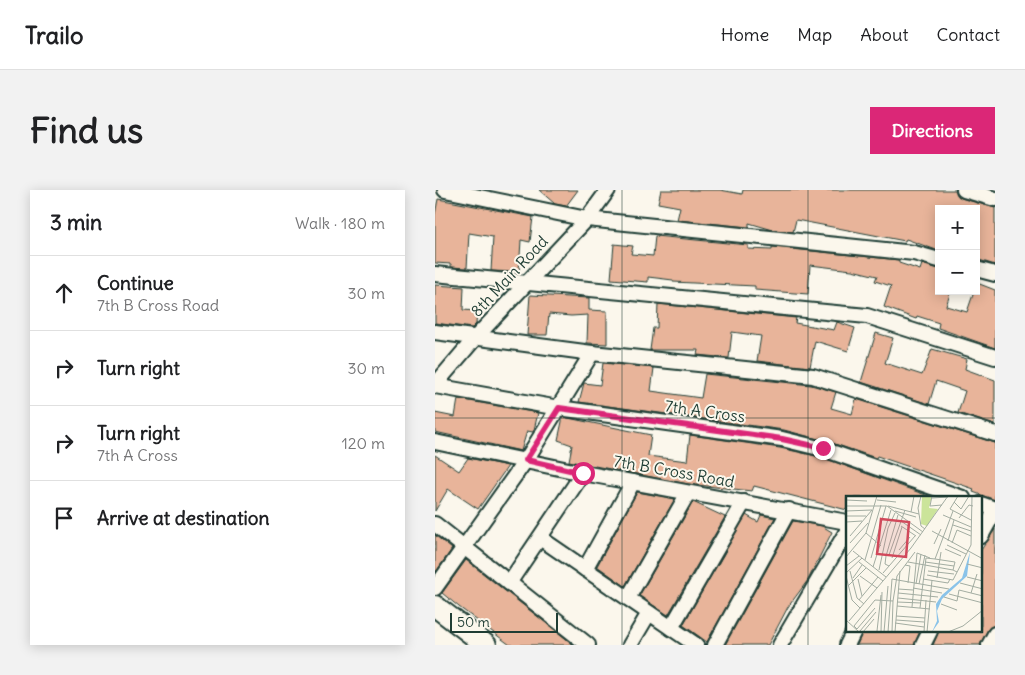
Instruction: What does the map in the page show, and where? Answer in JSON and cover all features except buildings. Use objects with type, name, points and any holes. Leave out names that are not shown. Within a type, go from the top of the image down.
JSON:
[{"type":"street","points":[[445,190],[587,219],[914,253],[935,259]]},
{"type":"street","name":"8th Main Road","points":[[435,386],[476,337],[587,219],[608,190]]},
{"type":"street","points":[[964,190],[995,199]]},
{"type":"street","points":[[980,271],[995,274]]},
{"type":"street","points":[[435,274],[867,316],[995,357]]},
{"type":"street","points":[[435,332],[592,352],[813,376],[995,434]]},
{"type":"street","points":[[435,588],[526,460],[592,352]]},
{"type":"street","name":"7th A Cross","points":[[435,386],[559,408],[782,439],[823,448],[926,491],[952,496]]},
{"type":"street","name":"7th B Cross Road","points":[[435,442],[583,473],[846,522]]},
{"type":"street","points":[[509,583],[583,473]]},
{"type":"street","points":[[585,568],[633,482]]},
{"type":"street","points":[[628,598],[688,492]]},
{"type":"street","points":[[671,628],[744,502]]},
{"type":"street","points":[[983,505],[995,510],[983,532]]},
{"type":"street","points":[[715,645],[789,510]]},
{"type":"street","points":[[435,524],[588,645]]},
{"type":"street","points":[[780,645],[846,533]]},
{"type":"street","points":[[540,538],[696,645]]},
{"type":"street","points":[[435,606],[486,645]]},
{"type":"street","points":[[630,645],[649,613]]},
{"type":"street","points":[[847,645],[854,632]]},
{"type":"street","points":[[923,645],[930,632]]},
{"type":"street","points":[[989,645],[995,634]]},
{"type":"route","points":[[583,473],[526,460],[559,408],[782,439],[823,448]]}]
